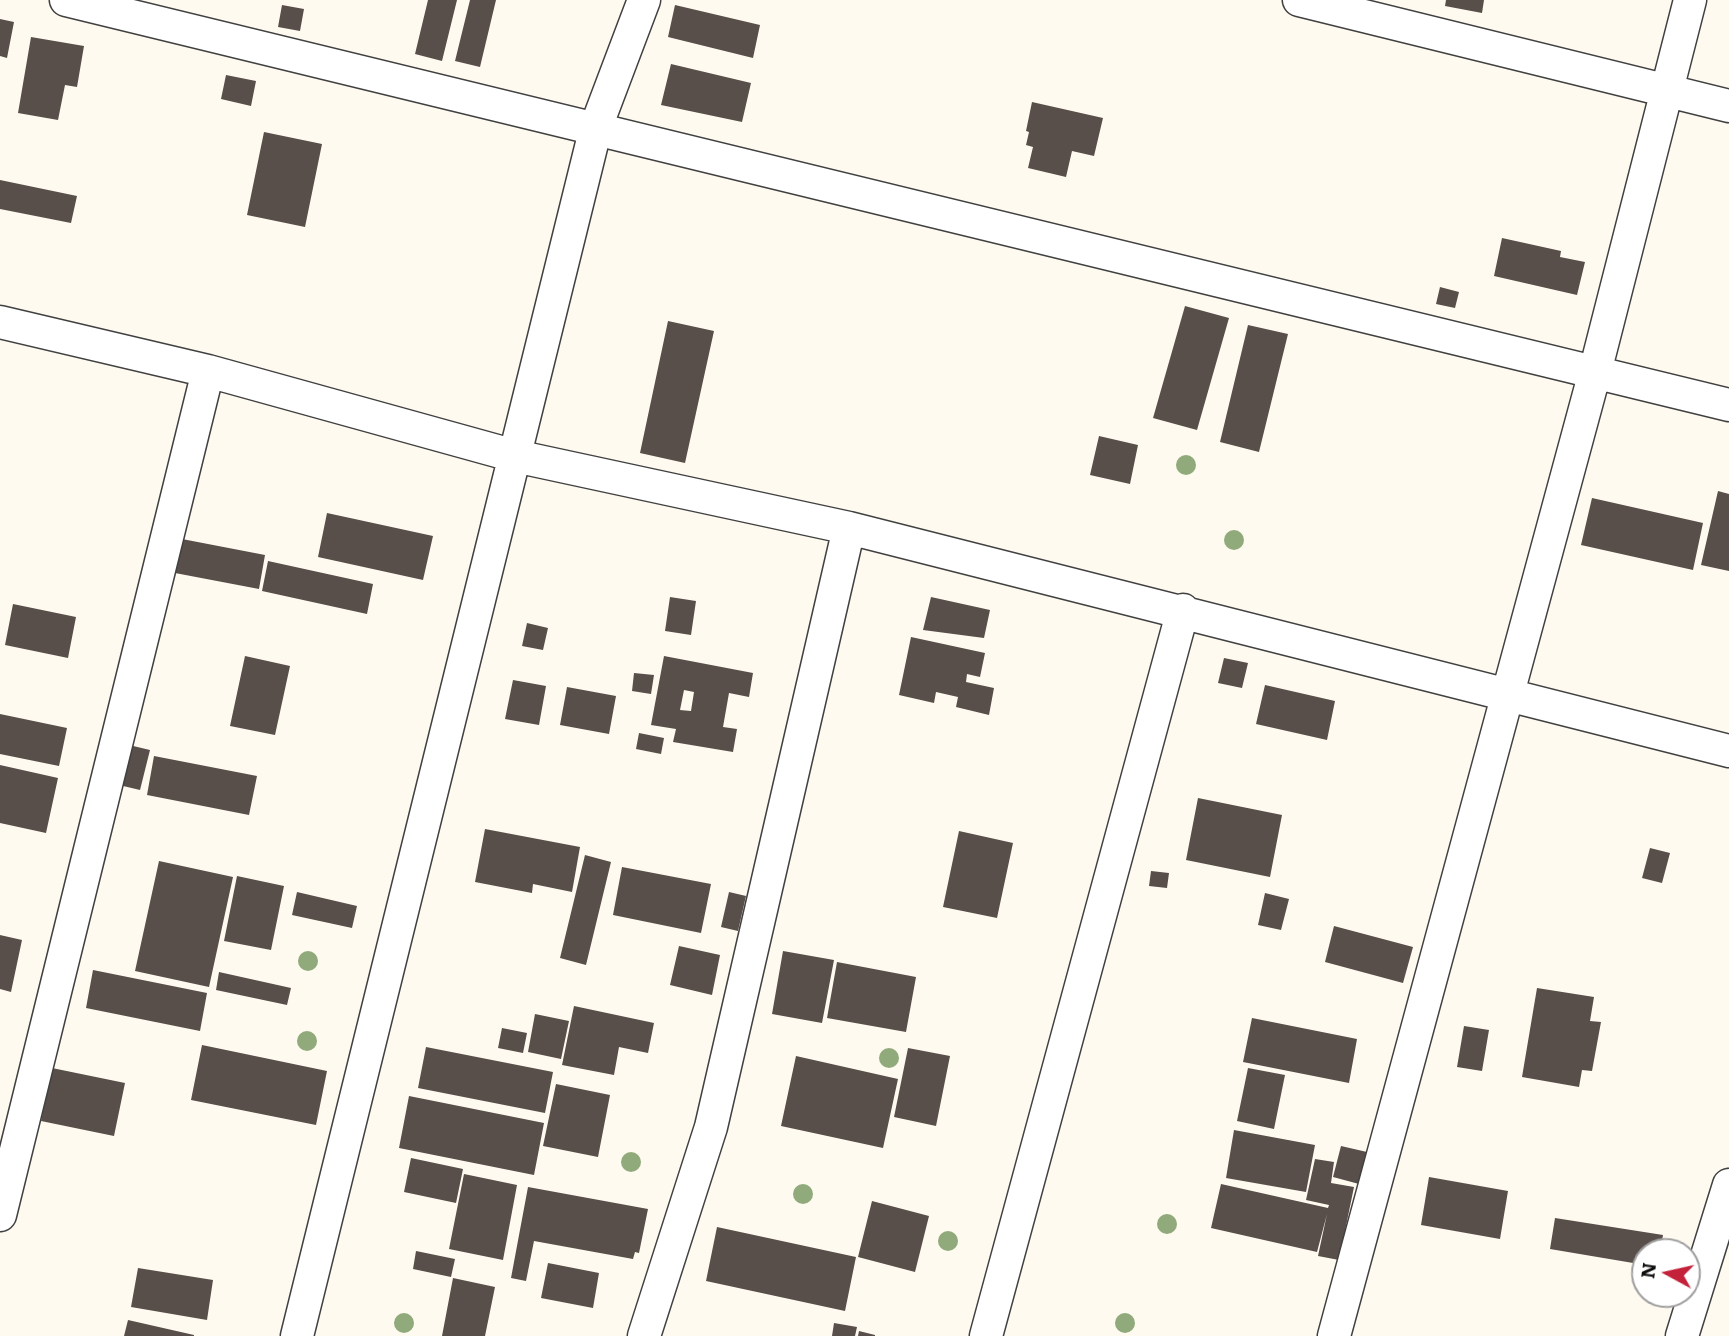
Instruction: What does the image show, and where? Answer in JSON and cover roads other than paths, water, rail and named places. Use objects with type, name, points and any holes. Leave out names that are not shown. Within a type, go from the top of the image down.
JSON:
[{"type":"street","points":[[66,0],[1729,405]]},
{"type":"street","points":[[297,1336],[596,127],[644,0]]},
{"type":"street","points":[[1299,0],[1729,106]]},
{"type":"street","points":[[1334,1336],[1510,693],[1690,0]]},
{"type":"street","points":[[0,322],[208,371],[515,456],[849,528],[1183,610],[1729,751]]},
{"type":"street","points":[[0,1215],[208,371]]},
{"type":"street","points":[[644,1336],[711,1127],[849,528]]},
{"type":"street","points":[[986,1336],[1183,610]]},
{"type":"street","points":[[1682,1336],[1729,1185]]}]
